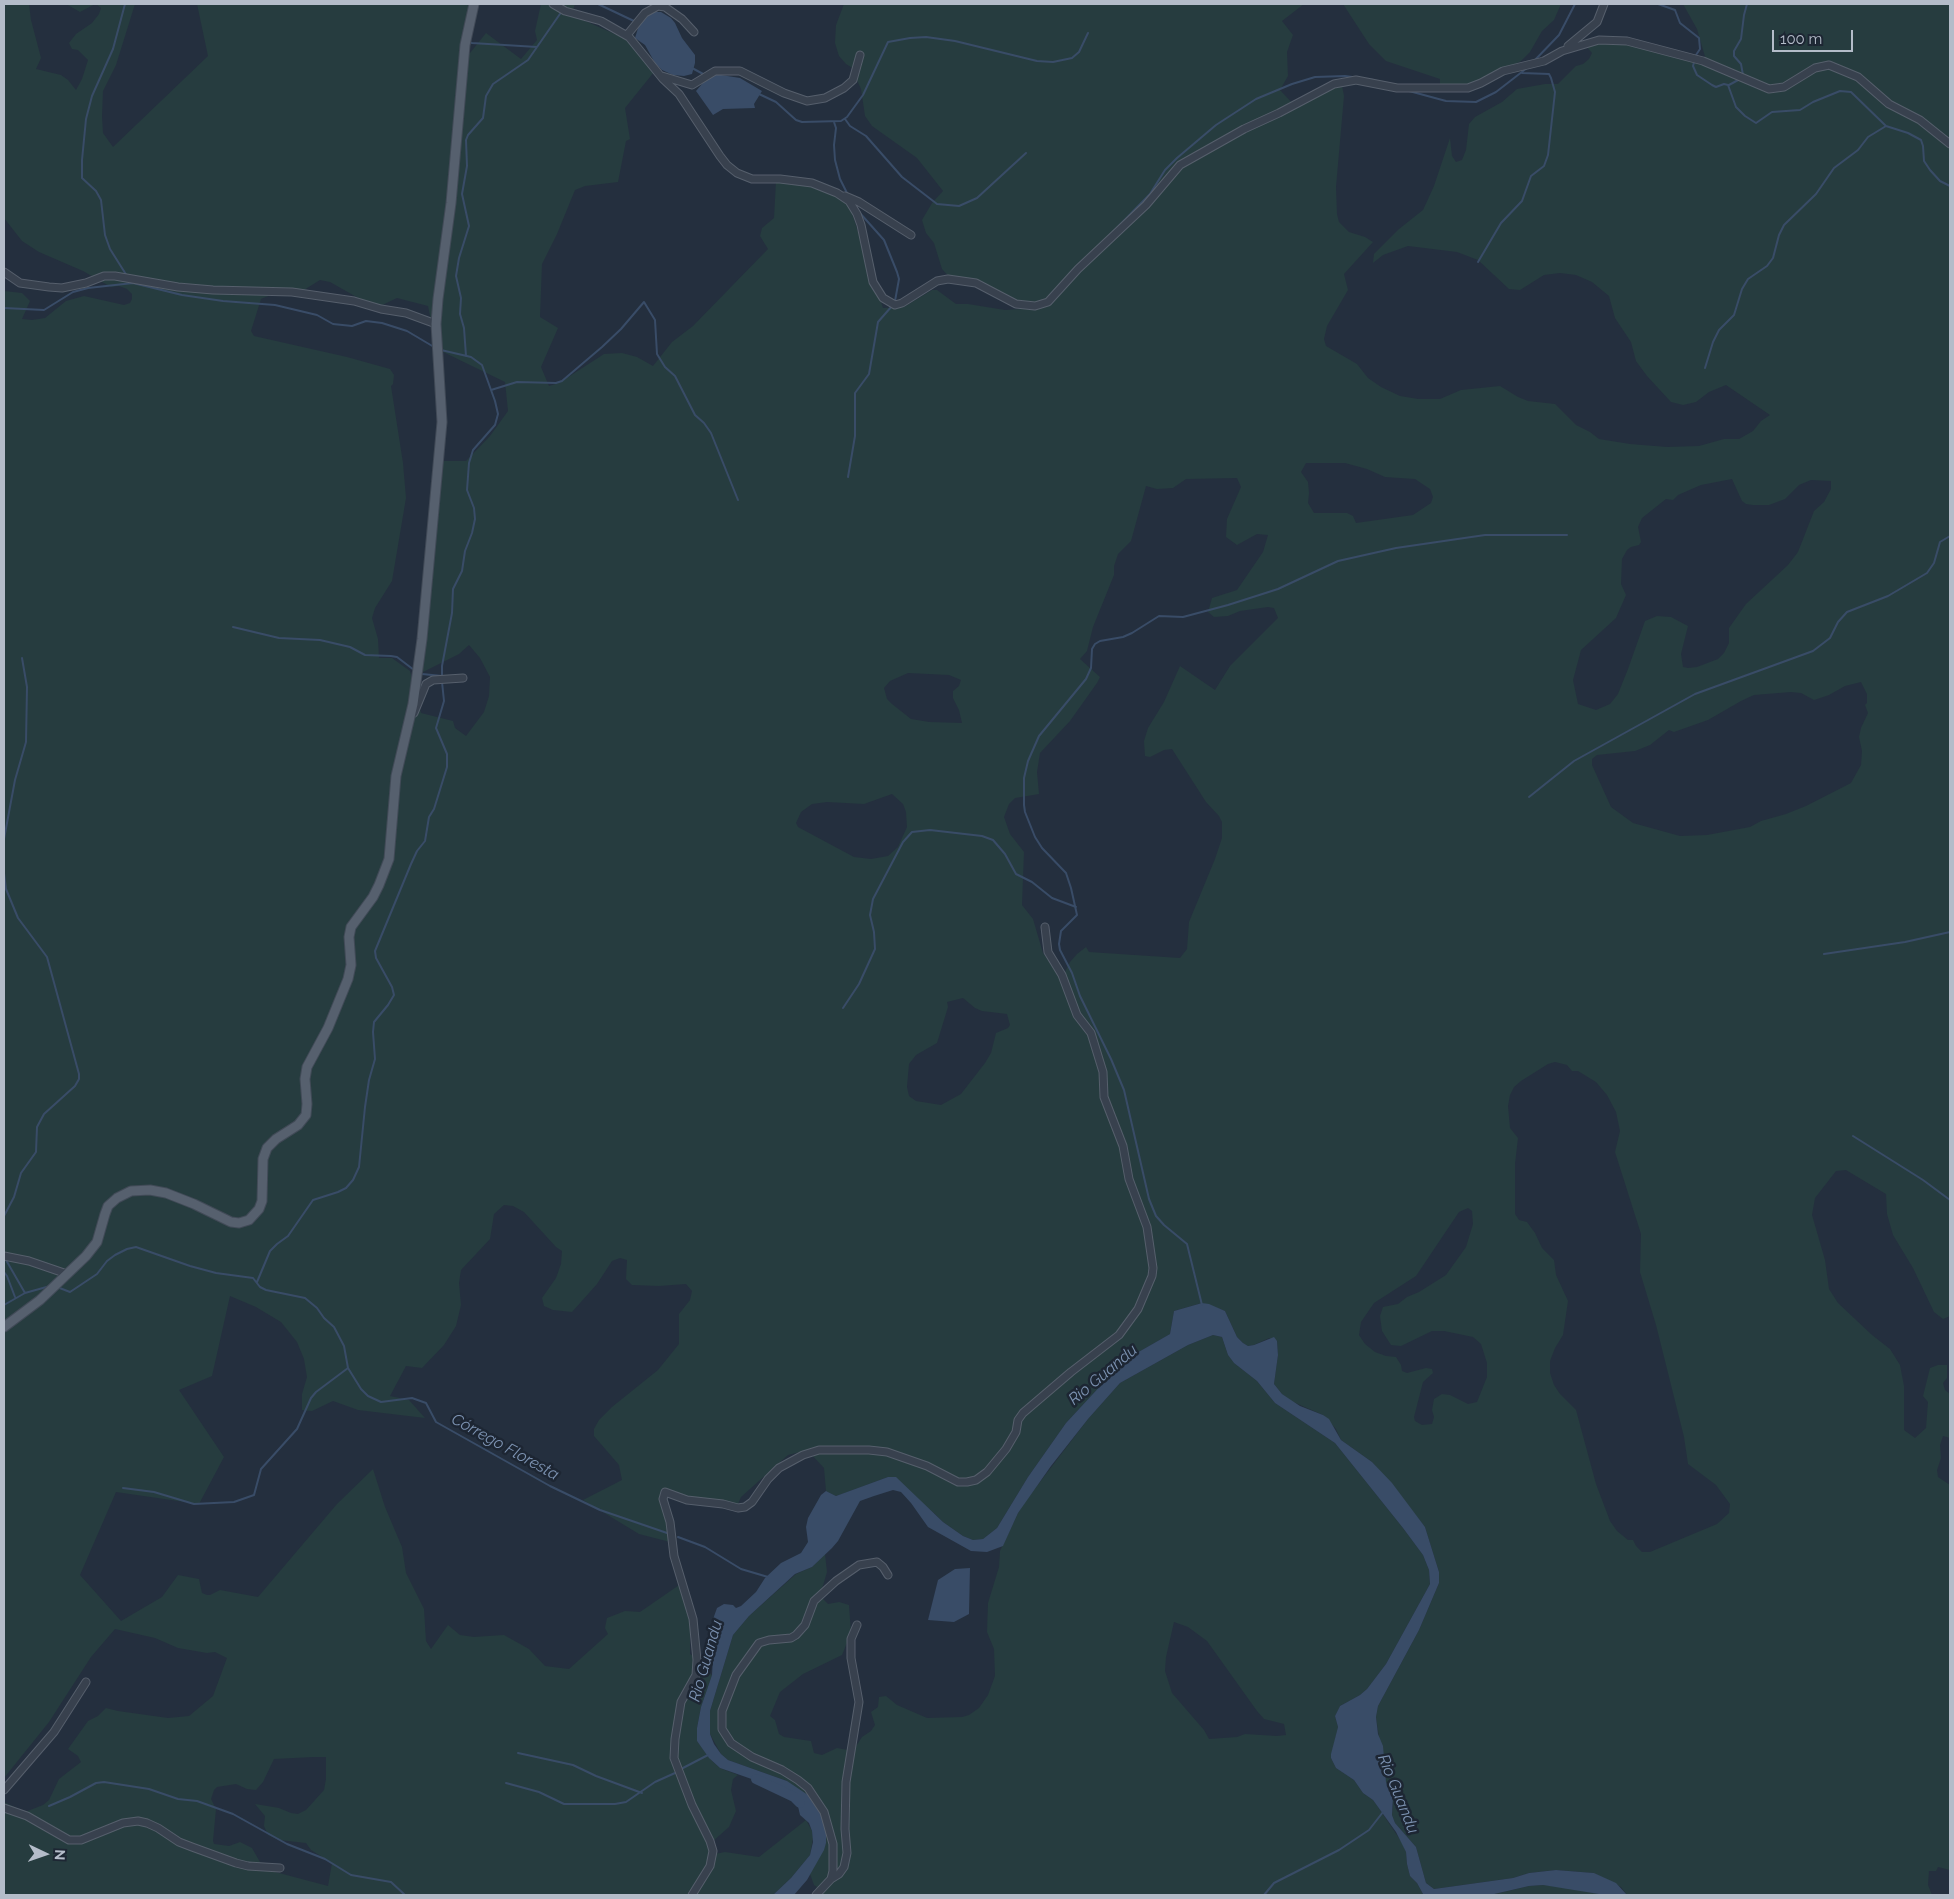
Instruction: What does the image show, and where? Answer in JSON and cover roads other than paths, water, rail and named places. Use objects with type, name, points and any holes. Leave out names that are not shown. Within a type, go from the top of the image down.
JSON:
[{"type":"main road","points":[[4,1327],[55,1287],[86,1256],[97,1242],[108,1206],[117,1198],[131,1191],[150,1190],[166,1193],[194,1204],[222,1219],[236,1223],[249,1220],[259,1209],[263,1194],[264,1154],[270,1143],[295,1128],[306,1116],[305,1079],[307,1067],[328,1028],[348,979],[351,966],[349,943],[351,927],[372,897],[385,870],[391,845],[396,776],[409,723],[422,639],[442,429],[443,406],[436,324],[452,203],[464,54],[475,6]]},
{"type":"street","points":[[552,4],[565,11],[601,21],[626,35],[659,75],[679,94],[720,156],[737,173],[752,179],[780,179],[804,182],[837,193],[856,200],[910,235]]},
{"type":"street","points":[[837,193],[849,201],[857,214],[873,282],[883,298],[891,304],[902,304],[937,282],[948,279],[976,283],[1016,304],[1040,306],[1048,302],[1078,269],[1146,205],[1180,165],[1244,129],[1328,87],[1343,82],[1356,80],[1397,88],[1468,88],[1503,71],[1544,61],[1562,51],[1592,28],[1597,22],[1604,4]]},
{"type":"street","points":[[626,35],[645,13],[658,6],[665,7],[682,19],[694,32]]},
{"type":"street","points":[[1562,51],[1599,40],[1627,41],[1703,61],[1769,89],[1784,87],[1819,66],[1829,65],[1858,76],[1889,104],[1920,120],[1950,144]]},
{"type":"street","points":[[659,75],[692,85],[715,71],[740,71],[807,101],[826,98],[844,88],[853,80],[860,55]]},
{"type":"street","points":[[4,272],[20,282],[49,288],[71,287],[86,284],[104,276],[115,276],[178,287],[299,293],[354,301],[381,309],[406,313],[436,324]]},
{"type":"street","points":[[409,723],[426,684],[442,679],[463,678]]},
{"type":"street","points":[[692,1895],[708,1870],[712,1861],[713,1851],[710,1840],[692,1805],[674,1758],[675,1739],[682,1702],[696,1675],[696,1660],[693,1619],[674,1556],[670,1522],[663,1499],[664,1492],[687,1500],[723,1504],[738,1508],[745,1507],[752,1502],[768,1479],[779,1468],[803,1455],[819,1450],[888,1452],[927,1466],[958,1482],[976,1480],[987,1472],[1006,1449],[1016,1432],[1018,1420],[1023,1413],[1071,1372],[1119,1335],[1138,1309],[1152,1276],[1153,1268],[1147,1227],[1129,1179],[1123,1146],[1104,1097],[1102,1072],[1091,1033],[1077,1015],[1062,975],[1048,952],[1045,927]]},
{"type":"street","points":[[4,1256],[29,1261],[68,1274]]},
{"type":"street","points":[[831,1879],[834,1864],[831,1835],[824,1812],[816,1798],[798,1780],[736,1747],[723,1732],[721,1717],[736,1675],[759,1643],[791,1638],[796,1635],[805,1625],[814,1601],[836,1581],[859,1565],[877,1562],[888,1575]]},
{"type":"street","points":[[816,1895],[831,1879],[839,1874],[844,1867],[847,1853],[845,1829],[846,1782],[859,1702],[851,1658],[851,1639],[857,1625]]},
{"type":"street","points":[[4,1790],[54,1732],[86,1682]]},
{"type":"street","points":[[4,1808],[27,1816],[69,1840],[81,1840],[123,1822],[147,1822],[192,1847],[236,1863],[280,1868]]},
{"type":"water","points":[[651,12],[661,12],[675,23],[682,38],[695,55],[692,74],[684,76],[673,75],[662,70],[655,63],[645,45],[635,38],[639,25]]},
{"type":"water","points":[[715,74],[740,78],[762,91],[754,104],[755,108],[723,109],[713,115],[696,91],[707,78]]},
{"type":"water","points":[[1202,1303],[1225,1311],[1237,1337],[1248,1346],[1274,1337],[1277,1341],[1278,1355],[1274,1384],[1282,1394],[1300,1406],[1329,1419],[1341,1440],[1372,1462],[1392,1483],[1425,1527],[1439,1572],[1439,1583],[1419,1630],[1378,1706],[1376,1717],[1378,1734],[1383,1746],[1386,1782],[1393,1797],[1392,1815],[1395,1823],[1416,1847],[1426,1883],[1434,1889],[1556,1870],[1594,1873],[1616,1883],[1627,1895],[1605,1895],[1543,1885],[1529,1886],[1490,1895],[1423,1894],[1417,1883],[1410,1876],[1406,1852],[1396,1832],[1373,1800],[1363,1793],[1354,1780],[1336,1768],[1331,1754],[1338,1727],[1335,1716],[1340,1706],[1367,1689],[1386,1664],[1430,1584],[1429,1570],[1423,1555],[1335,1443],[1275,1403],[1257,1381],[1234,1363],[1228,1355],[1222,1337],[1213,1335],[1188,1345],[1120,1383],[1088,1419],[1051,1466],[1018,1513],[1003,1546],[987,1552],[971,1551],[928,1527],[901,1492],[893,1490],[874,1496],[860,1501],[838,1541],[832,1548],[812,1567],[795,1574],[749,1616],[733,1635],[710,1711],[710,1734],[714,1744],[728,1760],[787,1781],[808,1795],[824,1819],[826,1828],[824,1850],[807,1880],[794,1895],[773,1895],[791,1878],[810,1855],[813,1842],[812,1831],[809,1823],[800,1815],[797,1802],[791,1795],[783,1790],[720,1768],[709,1758],[697,1741],[697,1728],[701,1707],[712,1675],[714,1641],[712,1622],[717,1608],[724,1604],[733,1605],[736,1608],[741,1606],[781,1563],[801,1553],[808,1542],[806,1527],[808,1518],[821,1495],[826,1491],[836,1496],[888,1477],[896,1477],[943,1522],[963,1536],[973,1540],[983,1539],[997,1528],[1028,1477],[1066,1423],[1117,1368],[1128,1358],[1170,1334],[1174,1311]]},
{"type":"water","points":[[970,1568],[969,1614],[954,1622],[928,1620],[938,1580],[955,1569]]},
{"type":"waterway","points":[[125,4],[113,49],[92,96],[86,119],[82,178],[96,191],[101,200],[105,235],[110,249],[127,276]]},
{"type":"waterway","points":[[598,4],[636,22]]},
{"type":"waterway","points":[[1534,61],[1559,35],[1575,4]]},
{"type":"waterway","points":[[1658,4],[1675,10],[1680,23],[1699,38],[1700,49],[1693,66],[1697,75],[1716,87],[1724,84],[1728,85]]},
{"type":"waterway","points":[[1743,75],[1741,64],[1734,56],[1734,51],[1741,39],[1747,4]]},
{"type":"waterway","points":[[466,356],[464,328],[460,314],[461,298],[456,276],[459,258],[469,226],[462,194],[467,166],[466,140],[483,118],[486,96],[493,84],[528,60],[562,11]]},
{"type":"waterway","points":[[759,94],[776,102],[796,120],[802,122],[841,121],[847,117],[863,95],[888,42],[926,37],[955,41],[1037,61],[1053,62],[1072,58],[1079,52],[1088,33]]},
{"type":"waterway","points":[[468,42],[537,47]]},
{"type":"waterway","points":[[692,68],[705,75]]},
{"type":"waterway","points":[[1409,91],[1446,101],[1476,102],[1496,92],[1527,68]]},
{"type":"waterway","points":[[1478,262],[1501,223],[1522,201],[1531,176],[1544,166],[1548,155],[1555,92],[1551,78],[1549,74],[1522,73]]},
{"type":"waterway","points":[[1112,233],[1150,194],[1165,170],[1177,158],[1216,125],[1256,99],[1315,77],[1345,76],[1374,80]]},
{"type":"waterway","points":[[1729,85],[1740,79]]},
{"type":"waterway","points":[[1728,85],[1736,107],[1756,123],[1772,112],[1800,110],[1813,102],[1840,91],[1851,92],[1886,126],[1908,133],[1921,140],[1924,161],[1940,181],[1950,186]]},
{"type":"waterway","points":[[845,119],[850,126],[866,136],[902,177],[937,204],[959,206],[977,198],[1026,153]]},
{"type":"waterway","points":[[834,122],[836,128],[835,160],[840,179],[847,193]]},
{"type":"waterway","points":[[1705,368],[1713,342],[1719,330],[1734,315],[1742,289],[1748,279],[1767,266],[1773,258],[1779,235],[1784,225],[1816,194],[1834,168],[1858,150],[1868,137],[1886,126]]},
{"type":"waterway","points":[[859,212],[884,240],[897,272],[899,279],[895,301]]},
{"type":"waterway","points":[[4,308],[44,310],[73,292],[88,288],[133,283],[182,295],[223,301],[275,305],[317,315],[333,324],[352,326],[366,321],[382,323],[407,331],[434,347]]},
{"type":"waterway","points":[[491,390],[517,382],[556,383],[562,381],[621,329],[644,302],[655,320],[657,354],[665,367],[675,376],[695,415],[711,433],[738,500]]},
{"type":"waterway","points":[[848,477],[855,436],[855,393],[869,374],[878,322],[892,306]]},
{"type":"waterway","points":[[441,350],[471,357],[482,365],[498,414],[495,425],[473,450],[469,463],[467,490],[474,508],[475,519],[465,551],[462,571],[453,589],[452,613],[442,666],[442,678]]},
{"type":"waterway","points":[[1202,1305],[1187,1244],[1156,1216],[1149,1199],[1124,1090],[1060,950],[1061,931],[1077,915],[1071,888],[1066,873],[1042,848],[1035,837],[1024,805],[1024,778],[1028,761],[1039,736],[1086,679],[1091,668],[1092,649],[1095,644],[1100,641],[1123,637],[1159,616],[1183,617],[1228,605],[1278,589],[1338,561],[1396,548],[1485,535],[1567,535]]},
{"type":"waterway","points":[[1529,797],[1574,761],[1695,694],[1813,651],[1830,638],[1838,622],[1847,612],[1888,596],[1927,573],[1934,563],[1940,542],[1950,536]]},
{"type":"waterway","points":[[233,627],[279,638],[320,640],[350,647],[365,655],[397,657],[414,670]]},
{"type":"waterway","points":[[4,839],[15,780],[26,742],[27,687],[22,658]]},
{"type":"waterway","points":[[422,674],[442,676]]},
{"type":"waterway","points":[[257,1282],[270,1251],[288,1236],[313,1200],[346,1188],[353,1180],[359,1167],[365,1107],[369,1080],[375,1059],[374,1022],[394,995],[392,987],[376,958],[375,951],[411,864],[417,851],[425,841],[429,817],[434,809],[447,767],[447,754],[436,728],[444,701],[442,682]]},
{"type":"waterway","points":[[843,1008],[859,984],[875,949],[870,915],[873,899],[903,842],[912,832],[930,830],[982,836],[993,840],[1005,854],[1016,874],[1032,882],[1052,898],[1076,907]]},
{"type":"waterway","points":[[4,873],[6,889],[18,918],[47,957],[79,1074],[79,1079],[75,1086],[44,1114],[37,1127],[36,1152],[21,1173],[14,1197],[4,1216]]},
{"type":"waterway","points":[[1824,954],[1905,942],[1950,932]]},
{"type":"waterway","points":[[1853,1136],[1923,1180],[1950,1200]]},
{"type":"waterway","name":"Córrego Floresta","points":[[57,1287],[70,1292],[97,1274],[107,1261],[115,1255],[136,1247],[216,1273],[253,1278],[260,1287],[266,1290],[305,1298],[334,1327],[344,1346],[348,1368],[361,1389],[368,1396],[381,1402],[412,1398],[426,1403],[436,1422],[550,1486],[600,1510],[667,1533]]},
{"type":"waterway","points":[[6,1260],[25,1293]]},
{"type":"waterway","points":[[4,1272],[15,1297]]},
{"type":"waterway","name":"Córrego Floresta","points":[[4,1305],[25,1293],[50,1286]]},
{"type":"waterway","points":[[123,1488],[154,1492],[194,1504],[234,1502],[254,1495],[261,1469],[297,1429],[311,1398],[316,1392],[348,1368]]},
{"type":"waterway","name":"Córrego Floresta","points":[[678,1537],[705,1547],[741,1569],[768,1577]]},
{"type":"waterway","points":[[518,1753],[573,1765],[596,1776],[642,1793]]},
{"type":"waterway","points":[[681,1769],[708,1755]]},
{"type":"waterway","points":[[506,1783],[539,1792],[564,1804],[615,1804],[626,1802],[655,1782],[675,1773]]},
{"type":"waterway","name":"Rio Guandu","points":[[756,1779],[794,1797],[800,1803]]},
{"type":"waterway","points":[[49,1806],[96,1783],[104,1782],[149,1789],[178,1799],[197,1801],[233,1814],[287,1844],[325,1859],[351,1875],[391,1882],[405,1895]]},
{"type":"waterway","points":[[1264,1895],[1274,1883],[1339,1850],[1369,1830],[1383,1812]]}]
